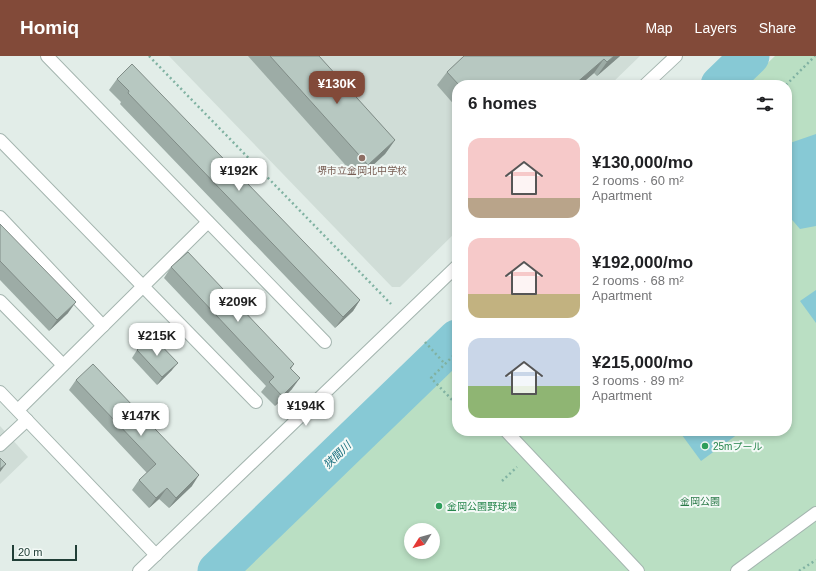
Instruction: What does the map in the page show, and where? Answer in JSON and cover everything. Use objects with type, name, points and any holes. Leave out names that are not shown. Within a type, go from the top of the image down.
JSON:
[{"type":"street","points":[[47,56],[325,342]]},
{"type":"street","points":[[650,80],[676,56]]},
{"type":"street","points":[[0,140],[256,402]]},
{"type":"street","points":[[0,217],[103,326]]},
{"type":"street","points":[[18,410],[208,222]]},
{"type":"street","points":[[139,571],[452,271]]},
{"type":"street","points":[[0,301],[64,365]]},
{"type":"street","points":[[0,392],[156,555]]},
{"type":"street","points":[[0,444],[27,420]]},
{"type":"street","points":[[511,436],[638,571]]},
{"type":"street","points":[[737,571],[816,513]]},
{"type":"path","points":[[149,56],[391,304]]},
{"type":"path","points":[[791,80],[815,56]]},
{"type":"path","points":[[425,342],[445,364]]},
{"type":"path","points":[[452,357],[431,378],[452,401]]},
{"type":"path","points":[[799,571],[816,560]]},
{"type":"shaded area","name":"堺市立金岡北中学校","points":[[169,56],[640,56],[615,80],[452,80],[452,236],[400,287],[392,287]]},
{"type":"shaded area","points":[[0,426],[28,457],[0,484]]},
{"type":"green space","name":"金岡公園","points":[[775,56],[816,56],[816,571],[244,571],[452,370],[452,436],[792,436],[792,80],[750,80]]},
{"type":"water","points":[[816,134],[816,226],[800,229],[792,220],[792,142]]},
{"type":"water","points":[[816,290],[816,323],[800,301]]},
{"type":"water","name":"25mプール","points":[[683,436],[735,436],[701,461]]},
{"type":"building","points":[[270,56],[319,56],[395,140],[368,165]]},
{"type":"building","points":[[464,56],[614,56],[607,62],[604,59],[580,80],[454,80],[447,72]]},
{"type":"building","points":[[132,64],[360,300],[343,317],[128,93],[129,91],[117,79]]},
{"type":"building","points":[[0,224],[76,302],[57,320],[0,261]]},
{"type":"building","points":[[188,252],[294,364],[290,368],[300,378],[282,396],[269,382],[274,377],[171,267]]},
{"type":"building","points":[[152,336],[178,363],[162,377],[137,350]]},
{"type":"building","points":[[93,364],[199,475],[176,498],[167,488],[156,498],[139,480],[156,464],[76,380]]},
{"type":"building","points":[[0,458],[6,464],[0,469]]},
{"type":"waterway","name":"狭間川","points":[[725,80],[750,56]]},
{"type":"waterway","name":"狭間川","points":[[217,571],[452,344]]},
{"type":"place","name":"堺市立金岡北中学校","points":[[362,158]]},
{"type":"place","name":"25mプール","points":[[705,446]]},
{"type":"place","name":"金岡公園野球場","points":[[439,506]]}]
